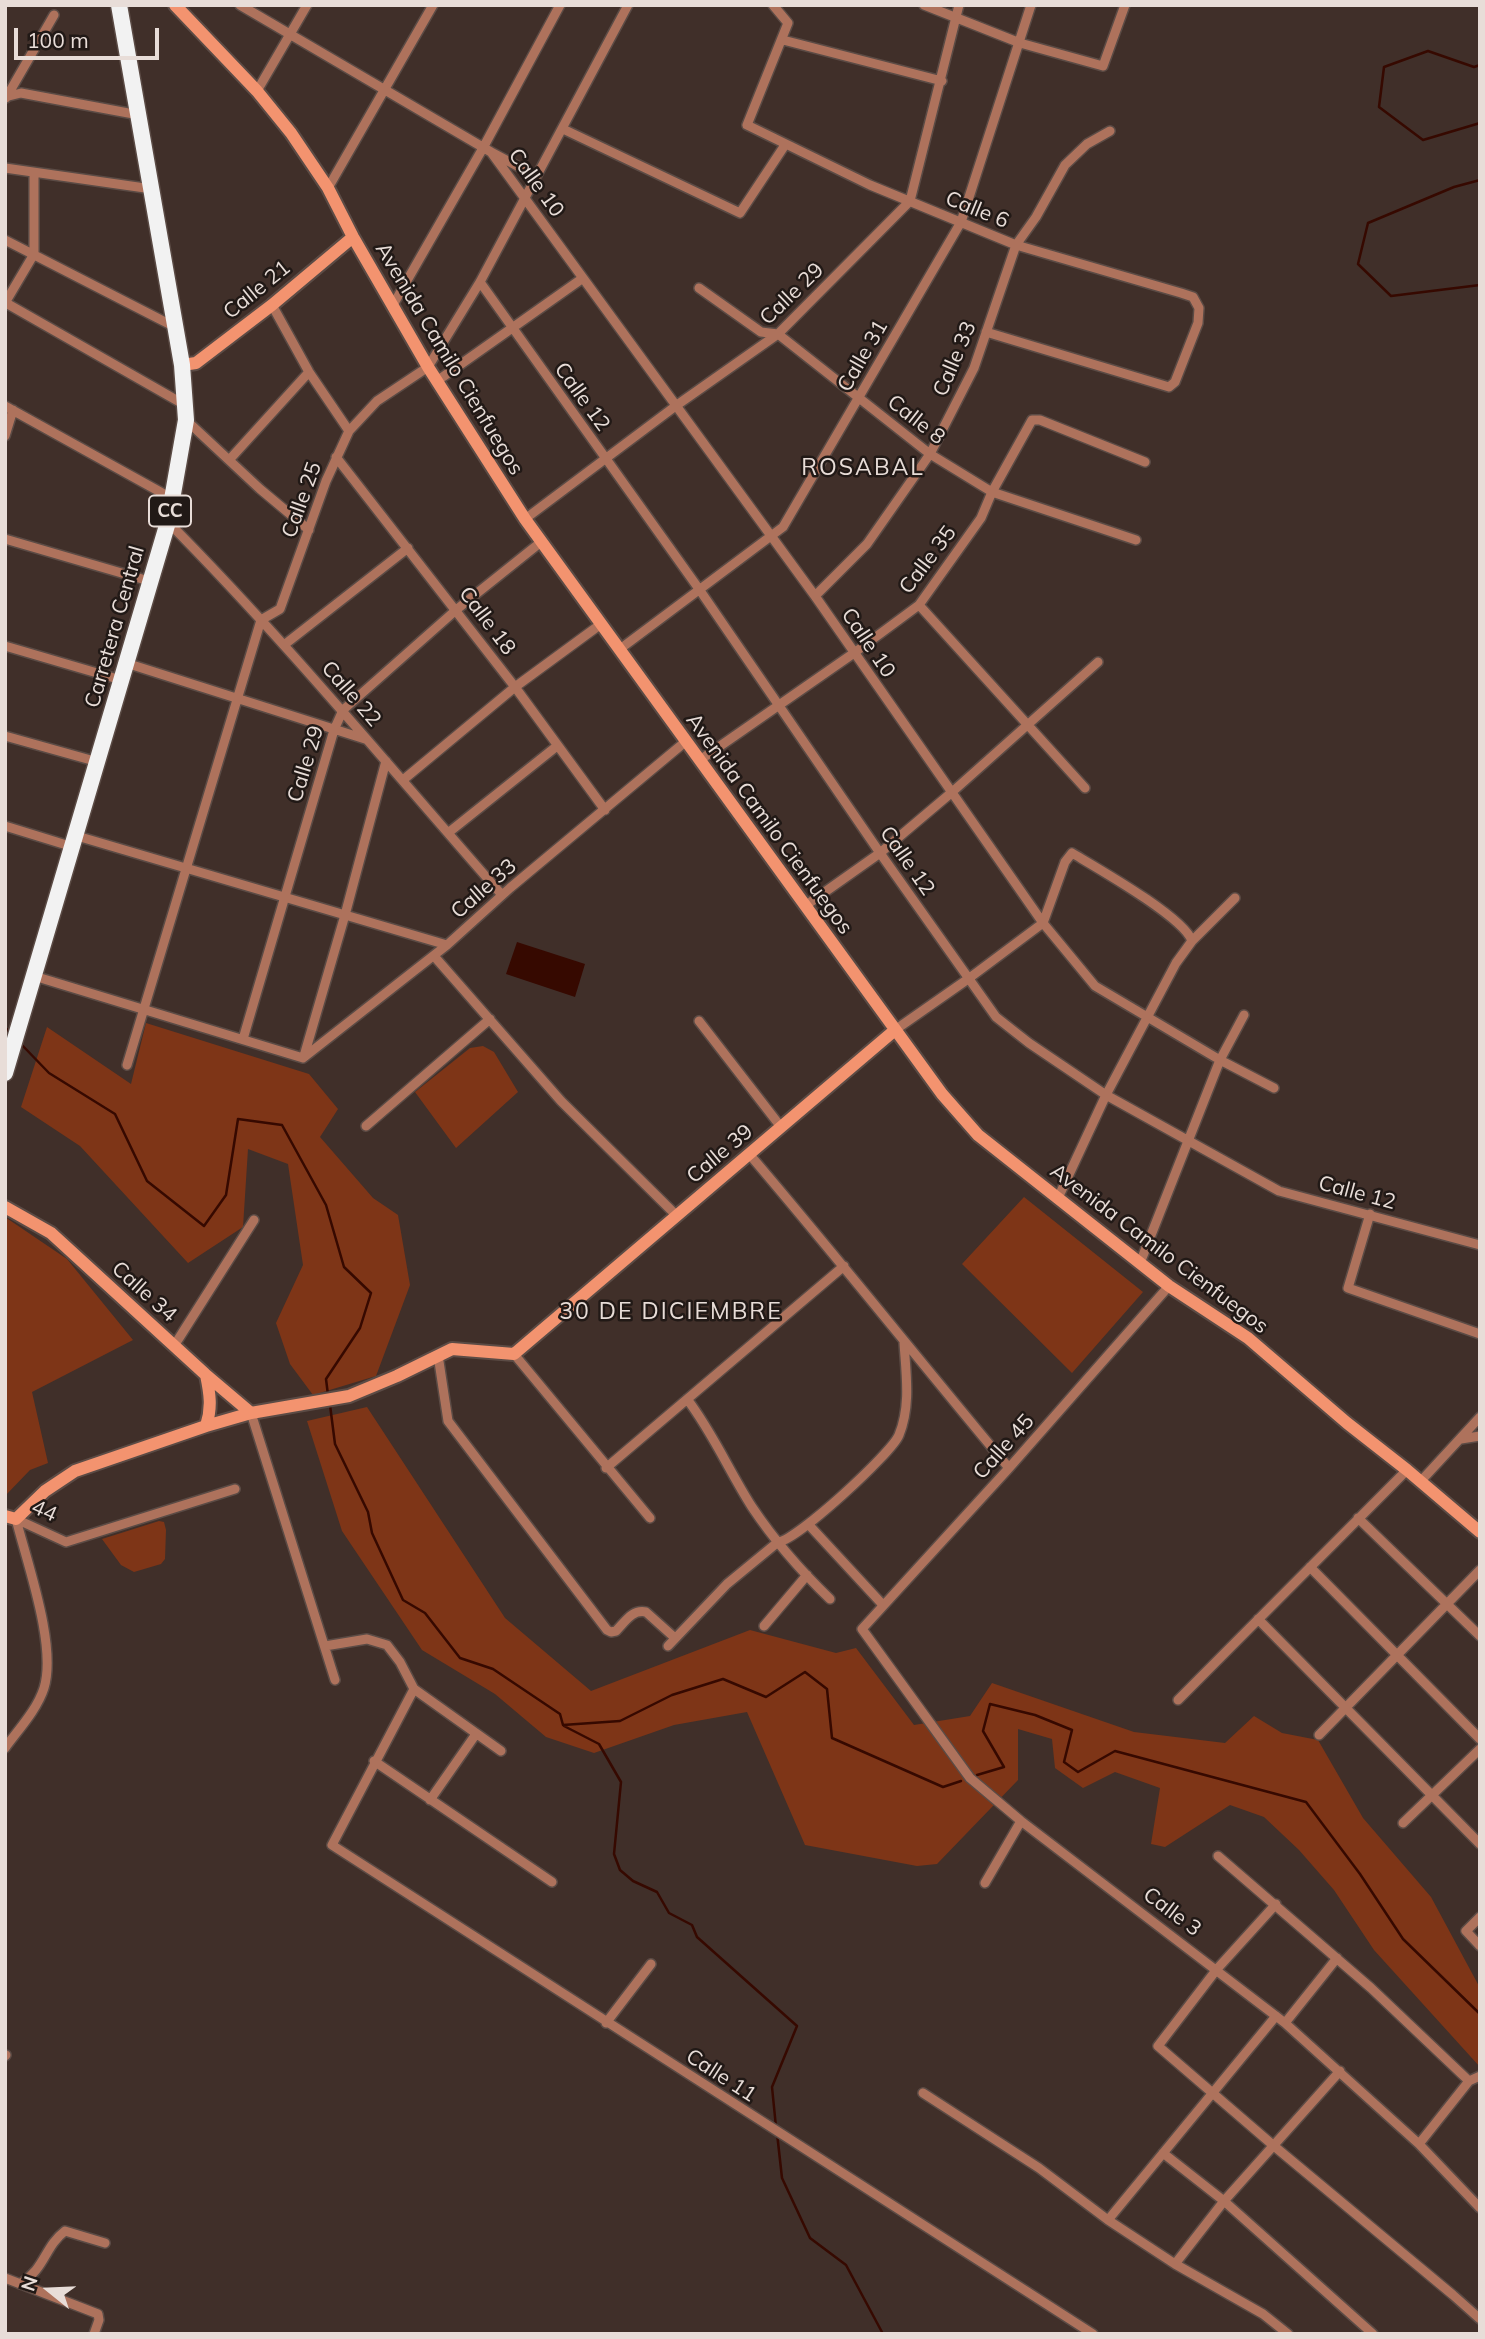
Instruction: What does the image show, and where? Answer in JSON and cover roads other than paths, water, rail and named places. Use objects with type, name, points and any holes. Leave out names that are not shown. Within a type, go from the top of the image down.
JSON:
[{"type":"highway","name":"Carretera Central","points":[[7,1068],[168,522],[186,413],[176,327],[119,5]]},
{"type":"main road","name":"Avenida Camilo Cienfuegos","points":[[179,7],[257,91],[290,133],[328,188],[428,367],[525,519],[942,1094],[978,1135],[1169,1286],[1248,1338],[1480,1532]]},
{"type":"main road","name":"Calle 21","points":[[182,365],[196,363],[353,237]]},
{"type":"main road","name":"Calle 39","points":[[514,1354],[895,1030]]},
{"type":"main road","name":"Calle 34","points":[[5,1208],[51,1233],[251,1413]]},
{"type":"main road","points":[[10,1517],[75,1471],[206,1426],[251,1413],[349,1396],[452,1349],[514,1354]]},
{"type":"main road","points":[[205,1374],[211,1394],[211,1413],[206,1426]]},
{"type":"street","points":[[240,5],[536,176]]},
{"type":"street","points":[[257,91],[307,5]]},
{"type":"street","points":[[328,188],[433,5]]},
{"type":"street","points":[[393,305],[487,150],[560,5]]},
{"type":"street","name":"Calle 25","points":[[127,1065],[261,620],[280,609],[349,431],[377,401],[428,367],[480,282],[628,5]]},
{"type":"street","points":[[773,5],[788,23],[783,40],[942,81]]},
{"type":"street","points":[[924,5],[1020,43],[1103,66],[1125,5]]},
{"type":"street","name":"Calle 29","points":[[525,519],[677,405],[778,334],[910,201],[959,5]]},
{"type":"street","name":"Calle 31","points":[[620,649],[783,527],[961,222],[1031,5]]},
{"type":"street","points":[[6,98],[54,15]]},
{"type":"street","name":"Calle 6","points":[[783,40],[747,125],[870,186],[1016,245],[1193,297],[1199,308],[1198,323],[1175,382],[1169,387],[986,332]]},
{"type":"street","points":[[6,98],[21,93],[139,115]]},
{"type":"street","points":[[562,129],[740,213],[785,145]]},
{"type":"street","name":"Calle 33","points":[[815,596],[867,544],[930,454],[974,368],[1016,245],[1036,217],[1065,165],[1087,144],[1110,131]]},
{"type":"street","name":"Calle 10","points":[[487,150],[526,197],[815,596],[1043,923],[1095,986],[1220,1060],[1274,1088]]},
{"type":"street","points":[[5,168],[152,189]]},
{"type":"street","points":[[34,173],[34,254],[5,303],[186,413],[260,489],[309,530]]},
{"type":"street","points":[[5,240],[176,327]]},
{"type":"street","points":[[437,381],[583,278]]},
{"type":"street","name":"Calle 12","points":[[480,282],[699,589],[996,1017],[1029,1043],[1106,1095],[1279,1191],[1480,1245]]},
{"type":"street","name":"Calle 8","points":[[699,288],[761,332],[778,334],[930,454],[992,492],[1136,540]]},
{"type":"street","points":[[272,304],[309,372],[349,431]]},
{"type":"street","points":[[230,459],[309,372]]},
{"type":"street","points":[[5,436],[9,408],[173,499]]},
{"type":"street","name":"Calle 35","points":[[700,760],[919,605],[981,518],[992,492],[1032,420],[1040,420],[1145,462]]},
{"type":"street","name":"Calle 18","points":[[337,457],[515,687],[605,810]]},
{"type":"street","name":"Calle 22","points":[[168,522],[228,583],[343,710],[502,895]]},
{"type":"street","points":[[5,539],[149,581]]},
{"type":"street","name":"Calle 29","points":[[243,1039],[334,730],[343,710],[456,610],[541,542]]},
{"type":"street","points":[[284,645],[408,548]]},
{"type":"street","points":[[919,605],[1085,788]]},
{"type":"street","points":[[403,779],[515,687],[601,624]]},
{"type":"street","points":[[5,646],[121,681]]},
{"type":"street","points":[[805,906],[880,853],[1098,662]]},
{"type":"street","points":[[126,663],[367,739]]},
{"type":"street","points":[[5,736],[98,762]]},
{"type":"street","name":"Calle 33","points":[[303,1058],[434,956],[502,895],[685,742]]},
{"type":"street","points":[[448,834],[556,746]]},
{"type":"street","points":[[34,976],[303,1058],[386,761]]},
{"type":"street","points":[[5,826],[187,869],[447,945]]},
{"type":"street","points":[[1043,923],[1065,862],[1072,853],[1180,925],[1190,934],[1192,941]]},
{"type":"street","points":[[1058,1198],[1106,1095],[1176,963],[1192,941],[1235,898]]},
{"type":"street","name":"Calle 39","points":[[895,1030],[1043,923]]},
{"type":"street","points":[[434,956],[561,1101],[676,1215]]},
{"type":"street","points":[[1140,1263],[1220,1060],[1244,1015]]},
{"type":"street","points":[[366,1126],[490,1019]]},
{"type":"street","points":[[699,1021],[781,1127]]},
{"type":"street","points":[[750,1155],[1009,1468]]},
{"type":"street","points":[[1370,1214],[1348,1288],[1480,1334]]},
{"type":"street","points":[[174,1346],[254,1220]]},
{"type":"street","points":[[606,1468],[844,1266]]},
{"type":"street","name":"Calle 45","points":[[862,1629],[1009,1468],[1169,1286]]},
{"type":"street","points":[[668,1646],[727,1584],[778,1542],[786,1542],[809,1525],[898,1438],[907,1411],[904,1343]]},
{"type":"street","points":[[514,1354],[650,1518]]},
{"type":"street","points":[[438,1356],[448,1422],[607,1630],[615,1631],[635,1612],[640,1611],[646,1612],[676,1638]]},
{"type":"street","points":[[687,1399],[702,1418],[752,1506],[778,1542],[830,1599]]},
{"type":"street","points":[[251,1413],[335,1680]]},
{"type":"street","points":[[1420,1482],[1480,1417]]},
{"type":"street","points":[[1461,1438],[1480,1436]]},
{"type":"street","points":[[1178,1700],[1407,1470]]},
{"type":"street","name":"44","points":[[10,1517],[66,1542],[235,1489]]},
{"type":"street","points":[[5,1748],[44,1688],[48,1651],[10,1517]]},
{"type":"street","points":[[1358,1518],[1480,1636]]},
{"type":"street","points":[[809,1525],[883,1605]]},
{"type":"street","points":[[1310,1567],[1480,1739]]},
{"type":"street","points":[[1319,1735],[1480,1570]]},
{"type":"street","points":[[764,1626],[807,1575]]},
{"type":"street","points":[[1258,1619],[1480,1844]]},
{"type":"street","name":"Calle 3","points":[[862,1629],[970,1778],[1021,1821],[1280,2020],[1419,2144],[1480,2208]]},
{"type":"street","points":[[325,1646],[367,1639],[387,1644],[415,1689],[501,1751]]},
{"type":"street","points":[[415,1689],[374,1761],[552,1882]]},
{"type":"street","points":[[430,1800],[476,1734]]},
{"type":"street","points":[[1403,1823],[1480,1749]]},
{"type":"street","name":"Calle 11","points":[[374,1761],[332,1845],[1093,2334]]},
{"type":"street","points":[[985,1883],[1021,1821]]},
{"type":"street","points":[[1218,1856],[1337,1958],[1469,2081]]},
{"type":"street","points":[[1276,1905],[1217,1969],[1158,2046],[1480,2319]]},
{"type":"street","points":[[1480,1917],[1466,1931],[1480,1946]]},
{"type":"street","points":[[1108,2220],[1213,2092],[1337,1958]]},
{"type":"street","points":[[606,2023],[651,1964]]},
{"type":"street","points":[[1175,2264],[1224,2202],[1339,2071]]},
{"type":"street","points":[[1419,2144],[1469,2081],[1480,2076]]},
{"type":"street","points":[[923,2093],[1039,2168],[1108,2220],[1175,2264],[1263,2314],[1288,2334]]},
{"type":"street","points":[[1163,2153],[1224,2202],[1373,2334]]},
{"type":"street","points":[[20,2284],[36,2273],[65,2231],[105,2243]]},
{"type":"street","points":[[5,2278],[98,2314],[99,2320],[94,2334]]},
{"type":"waterway","points":[[1480,65],[1474,67],[1428,51],[1384,67],[1379,107],[1423,140],[1480,123]]},
{"type":"waterway","points":[[1480,180],[1454,187],[1368,223],[1358,264],[1391,296],[1480,285]]},
{"type":"waterway","points":[[5,1027],[11,1034]]},
{"type":"waterway","points":[[21,1044],[49,1073],[115,1114],[147,1181],[204,1226],[226,1195],[238,1119],[282,1125],[326,1205],[344,1267],[371,1293],[360,1328],[326,1379],[328,1395]]},
{"type":"waterway","points":[[330,1405],[335,1444],[368,1512],[372,1533],[403,1600],[425,1613],[460,1658],[493,1669],[560,1714],[563,1725],[620,1721],[672,1695],[723,1679],[766,1697],[805,1672],[827,1689],[832,1738],[943,1787],[961,1781]]},
{"type":"waterway","points":[[977,1775],[1004,1767],[983,1731],[990,1704],[1035,1715],[1072,1730],[1064,1762],[1078,1772],[1115,1751],[1306,1802],[1360,1874],[1403,1939],[1480,2014]]},
{"type":"waterway","points":[[564,1726],[599,1744],[621,1782],[614,1854],[620,1870],[633,1881],[657,1892],[669,1913],[692,1925],[697,1937],[797,2026],[772,2087],[776,2127]]},
{"type":"waterway","points":[[777,2133],[782,2178],[810,2238],[846,2265],[883,2334]]},
{"type":"district","name":"ROSABAL","points":[[863,468]]},
{"type":"district","name":"30 DE DICIEMBRE","points":[[671,1312]]}]
